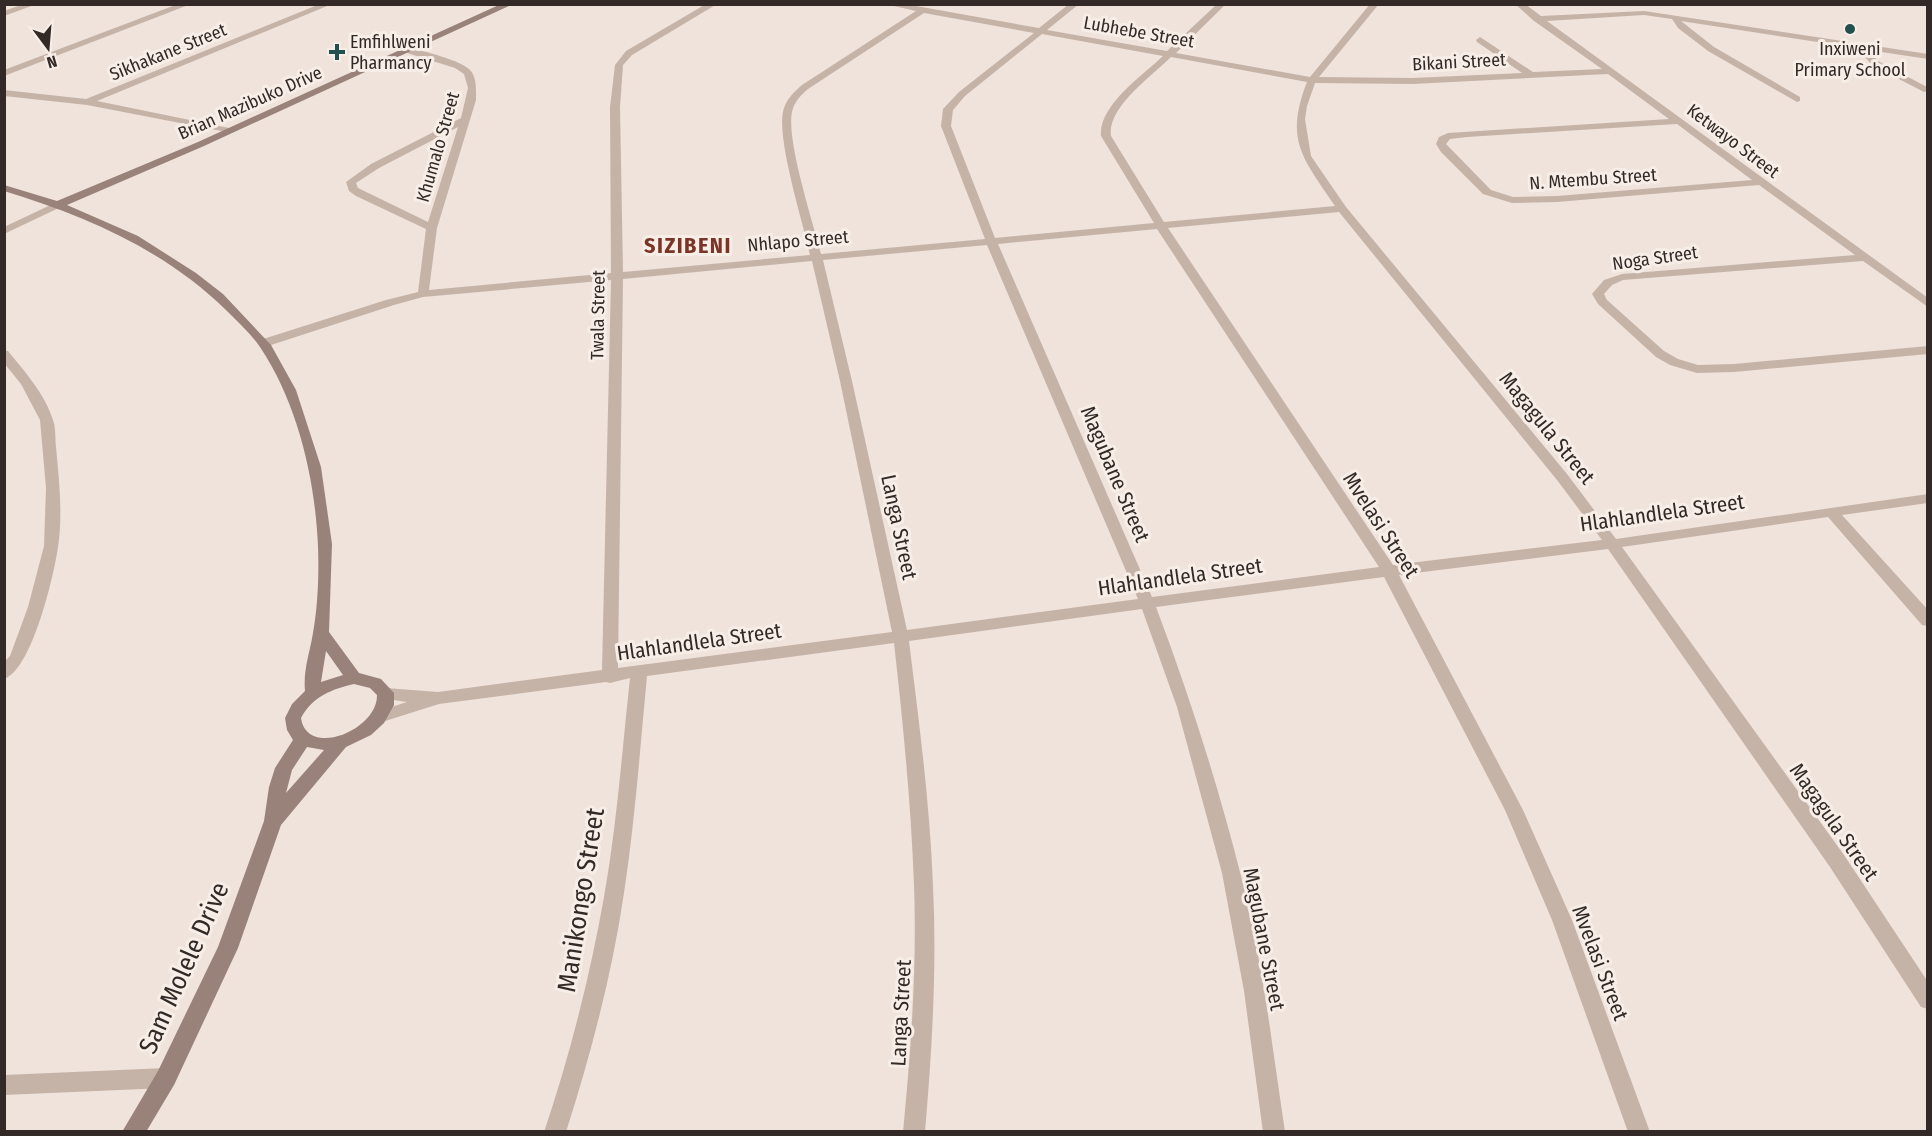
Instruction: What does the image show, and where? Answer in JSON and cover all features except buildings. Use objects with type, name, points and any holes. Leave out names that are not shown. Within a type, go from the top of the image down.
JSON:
[{"type":"street","points":[[4,14],[33,4]]},
{"type":"street","points":[[4,73],[187,4]]},
{"type":"street","name":"Sikhakane Street","points":[[87,102],[328,4]]},
{"type":"street","name":"Brian Mazibuko Drive","points":[[4,231],[59,204],[229,131],[509,4]]},
{"type":"street","name":"Twala Street","points":[[610,677],[617,276],[615,107],[619,65],[622,59],[642,45],[713,4]]},
{"type":"street","name":"Lubhebe Street","points":[[889,4],[1312,80]]},
{"type":"street","name":"Magubane Street","points":[[1075,4],[962,94],[948,109],[945,116],[953,150],[1147,603],[1185,707],[1232,873],[1254,991],[1274,1131]]},
{"type":"street","name":"Mvelasi Street","points":[[1222,4],[1119,102],[1107,117],[1104,127],[1106,136],[1120,162],[1340,500],[1389,571],[1514,810],[1562,920],[1639,1131]]},
{"type":"street","name":"Magagula Street","points":[[1375,4],[1312,80],[1302,106],[1300,119],[1306,156],[1342,209],[1562,477],[1612,544],[1837,861],[1928,999]]},
{"type":"street","name":"Ketwayo Street","points":[[1519,4],[1928,304]]},
{"type":"street","name":"Langa Street","points":[[914,1131],[922,1048],[924,886],[914,748],[900,636],[818,258],[787,135],[789,103],[805,87],[923,10]]},
{"type":"street","points":[[1537,18],[1644,14],[1928,57]]},
{"type":"street","points":[[1674,17],[1678,25],[1696,39],[1797,99]]},
{"type":"street","points":[[1480,39],[1531,75]]},
{"type":"street","points":[[1860,47],[1875,63],[1924,89]]},
{"type":"street","name":"Khumalo Street","points":[[407,50],[458,66],[468,73],[472,88],[471,100],[432,228],[423,294]]},
{"type":"street","name":"Bikani Street","points":[[1312,80],[1372,82],[1608,71]]},
{"type":"street","points":[[4,93],[87,102],[229,131]]},
{"type":"street","points":[[432,228],[360,194],[353,189],[351,182],[375,166],[464,120]]},
{"type":"street","name":"N. Mtembu Street","points":[[1679,121],[1467,134],[1448,136],[1442,140],[1441,144],[1487,192],[1512,200],[1557,200],[1761,182]]},
{"type":"street","points":[[4,188],[59,204],[136,239],[179,264],[220,296],[264,344],[284,377],[301,422],[316,478],[325,544],[321,634],[312,664],[311,676],[313,693]]},
{"type":"street","name":"Nhlapo Street","points":[[264,344],[390,302],[423,294],[1342,209]]},
{"type":"street","name":"Noga Street","points":[[1864,258],[1623,278],[1609,281],[1598,294],[1610,309],[1660,354],[1674,362],[1697,369],[1734,368],[1928,350]]},
{"type":"street","points":[[4,354],[27,383],[47,420],[53,488],[51,546],[38,597],[17,658],[4,673]]},
{"type":"street","name":"Hlahlandlela Street","points":[[382,716],[439,699],[1389,571],[1612,544],[1928,498]]},
{"type":"street","points":[[1831,511],[1928,621]]},
{"type":"street","points":[[321,634],[354,678]]},
{"type":"street","name":"Manikongo Street","points":[[555,1131],[569,1090],[593,999],[614,895],[639,673]]},
{"type":"street","points":[[303,739],[296,733],[294,718],[304,700],[332,683],[354,678],[375,682],[386,694],[387,705],[382,716]]},
{"type":"street","name":"Hlahlandlela Street","points":[[386,694],[428,696],[439,699]]},
{"type":"street","name":"Sam Molele Drive","points":[[133,1131],[166,1078],[228,948],[273,821],[278,787],[284,768],[303,739],[326,745],[340,743],[364,733],[382,716]]},
{"type":"street","name":"Sam Molele Drive","points":[[273,821],[340,743]]},
{"type":"street","points":[[4,1085],[166,1078]]},
{"type":"place","name":"Inxiweni Primary School","points":[[1850,29]]},
{"type":"place","name":"Emfihlweni Pharmancy","points":[[337,52]]},
{"type":"district","name":"SIZIBENI","points":[[688,245]]}]
